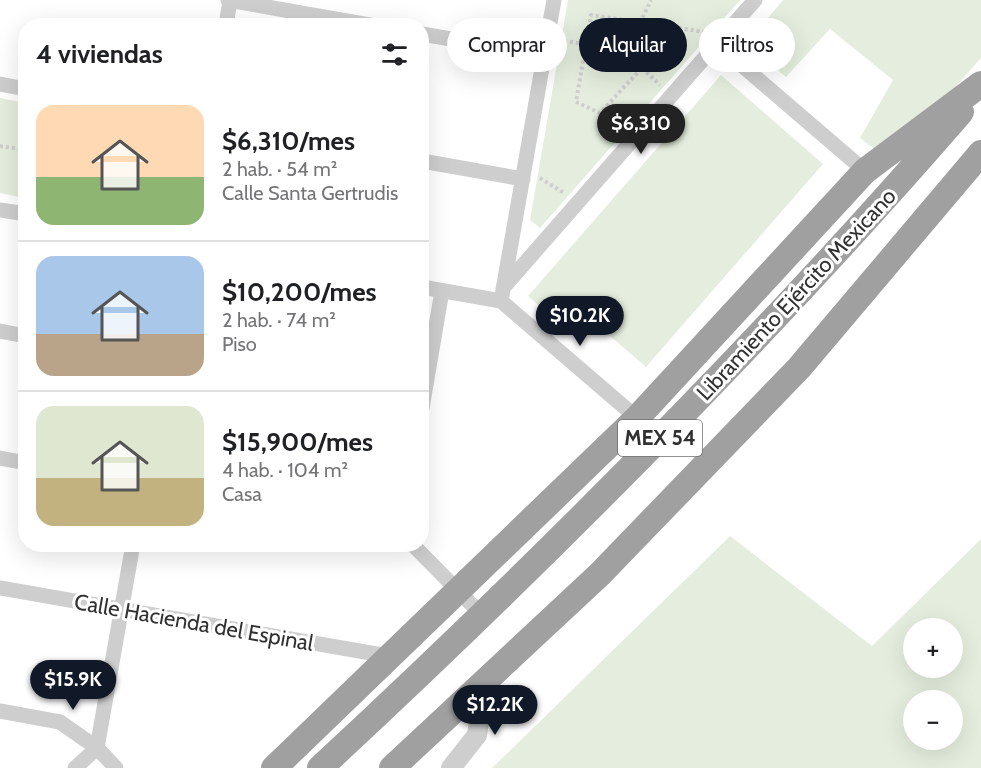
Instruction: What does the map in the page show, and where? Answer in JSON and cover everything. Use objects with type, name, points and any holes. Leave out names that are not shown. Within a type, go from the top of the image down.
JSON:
[{"type":"highway","points":[[274,768],[636,418],[865,171],[981,84]]},
{"type":"highway","name":"Libramiento Ejército Mexicano","points":[[320,768],[482,615],[660,438],[874,213],[981,89]]},
{"type":"highway","name":"Libramiento Ejército Mexicano","points":[[392,768],[600,574],[799,368],[981,153]]},
{"type":"street","points":[[227,18],[230,0],[330,18]]},
{"type":"street","points":[[551,18],[554,0]]},
{"type":"street","points":[[734,18],[755,0]]},
{"type":"street","points":[[429,35],[447,38]]},
{"type":"street","points":[[502,295],[699,53]]},
{"type":"street","points":[[502,295],[542,72]]},
{"type":"street","points":[[750,72],[865,171]]},
{"type":"street","points":[[0,84],[18,87]]},
{"type":"street","points":[[429,161],[523,179]]},
{"type":"street","points":[[0,210],[18,213]]},
{"type":"street","points":[[429,288],[502,295],[636,418]]},
{"type":"street","points":[[429,367],[442,291]]},
{"type":"street","points":[[0,331],[18,334]]},
{"type":"street","points":[[0,458],[18,461]]},
{"type":"street","points":[[75,768],[97,748],[132,552]]},
{"type":"street","points":[[420,552],[482,615]]},
{"type":"street","name":"Calle Hacienda del Espinal","points":[[0,588],[388,656]]},
{"type":"street","points":[[451,768],[477,735],[484,681]]},
{"type":"street","points":[[0,711],[60,722],[97,748],[116,768]]},
{"type":"path","points":[[642,18],[651,0]]},
{"type":"path","points":[[590,18],[591,15],[612,18]]},
{"type":"path","points":[[581,72],[576,102],[600,113],[638,72]]},
{"type":"path","points":[[646,72],[660,85]]},
{"type":"path","points":[[0,146],[18,149]]},
{"type":"path","points":[[540,177],[565,194]]},
{"type":"green space","points":[[568,0],[740,0],[724,18],[699,18],[699,47],[687,60],[687,18],[579,18],[579,72],[677,72],[540,228],[530,220],[556,72],[567,72],[567,18],[565,18]]},
{"type":"green space","points":[[783,0],[981,0],[981,58],[890,161],[860,138],[893,80],[830,29],[795,67],[795,18],[768,18]]},
{"type":"green space","points":[[780,72],[791,72],[786,77]]},
{"type":"green space","points":[[721,75],[823,164],[646,367],[587,316],[571,334],[528,296]]},
{"type":"green space","points":[[0,98],[18,102],[18,197],[0,193]]},
{"type":"green space","points":[[730,536],[872,646],[981,539],[981,768],[492,768]]}]
